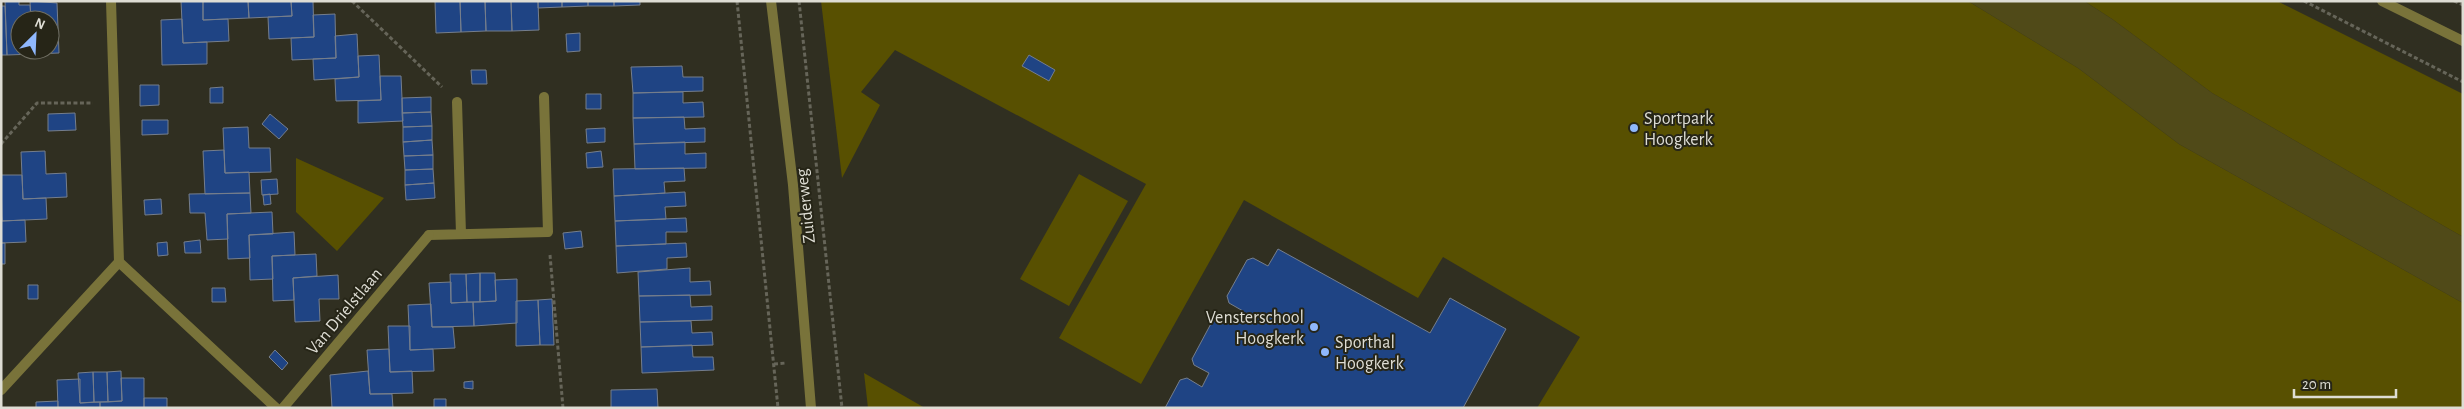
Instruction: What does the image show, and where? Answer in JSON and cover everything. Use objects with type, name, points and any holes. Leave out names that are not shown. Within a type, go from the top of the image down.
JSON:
[{"type":"street","points":[[1,390],[119,262],[111,1]]},
{"type":"street","name":"Zuiderweg","points":[[771,1],[793,185],[812,408]]},
{"type":"street","points":[[2382,1],[2463,40]]},
{"type":"street","points":[[457,102],[461,234],[548,232],[544,97]]},
{"type":"street","name":"Van Drielstlaan","points":[[284,408],[429,235],[461,234]]},
{"type":"street","points":[[119,262],[276,408]]},
{"type":"path","points":[[352,1],[457,102]]},
{"type":"path","points":[[737,1],[778,408]]},
{"type":"path","name":"Zuiderweg","points":[[799,1],[842,408]]},
{"type":"path","points":[[2304,1],[2463,82]]},
{"type":"path","points":[[2454,1],[2463,6]]},
{"type":"path","points":[[1,144],[38,103],[114,103]]},
{"type":"path","points":[[548,232],[563,408]]},
{"type":"shaded area","name":"Sportpark Hoogkerk","points":[[821,1],[1968,1],[2078,68],[2179,144],[2463,303],[2463,408],[1537,408],[1580,337],[1443,257],[1418,298],[1244,200],[1141,384],[1059,338],[1146,184],[895,50],[861,92],[880,105],[842,178]]},
{"type":"shaded area","points":[[1968,1],[2084,1],[2112,19],[2212,93],[2463,237],[2463,303],[2179,144],[2078,68]]},
{"type":"shaded area","points":[[2084,1],[2277,1],[2463,94],[2463,237],[2212,93],[2112,19]]},
{"type":"shaded area","points":[[296,158],[384,198],[337,251],[296,212]]},
{"type":"shaded area","points":[[1079,174],[1128,201],[1069,306],[1020,279]]},
{"type":"shaded area","points":[[864,373],[925,408],[868,408]]},
{"type":"building","points":[[5,1],[19,1],[19,5],[30,5],[30,10],[10,10],[10,55],[7,55]]},
{"type":"building","points":[[30,1],[57,3],[57,10],[30,10]]},
{"type":"building","points":[[181,1],[203,1],[203,20],[228,19],[229,41],[183,43]]},
{"type":"building","points":[[203,1],[248,1],[249,18],[203,20]]},
{"type":"building","points":[[248,1],[291,1],[292,16],[249,18]]},
{"type":"building","points":[[291,1],[313,1],[314,37],[269,39],[268,17],[292,16]]},
{"type":"building","points":[[435,1],[460,1],[461,32],[436,33]]},
{"type":"building","points":[[460,1],[485,1],[486,31],[461,32]]},
{"type":"building","points":[[485,1],[511,1],[512,31],[486,31]]},
{"type":"building","points":[[511,1],[538,1],[539,30],[512,31]]},
{"type":"building","points":[[538,1],[562,1],[562,7],[538,8]]},
{"type":"building","points":[[562,1],[588,1],[588,6],[562,7]]},
{"type":"building","points":[[588,1],[614,1],[614,6],[588,6]]},
{"type":"building","points":[[614,1],[640,1],[640,5],[614,6]]},
{"type":"building","points":[[1,6],[5,6],[7,55],[1,55]]},
{"type":"building","points":[[335,14],[336,58],[292,60],[291,38],[314,37],[313,15]]},
{"type":"building","points":[[182,19],[183,43],[207,42],[207,64],[162,65],[161,20]]},
{"type":"building","points":[[580,33],[580,51],[567,52],[566,34]]},
{"type":"building","points":[[357,34],[359,77],[314,80],[313,59],[336,58],[335,36]]},
{"type":"building","points":[[379,55],[381,100],[336,101],[335,79],[359,77],[358,56]]},
{"type":"building","points":[[1029,55],[1055,70],[1049,81],[1022,66]]},
{"type":"building","points":[[682,66],[683,77],[703,77],[703,91],[633,93],[631,67]]},
{"type":"building","points":[[471,70],[486,70],[487,84],[472,84]]},
{"type":"building","points":[[380,76],[401,76],[403,121],[358,123],[358,101],[381,100]]},
{"type":"building","points":[[140,85],[159,85],[159,105],[140,106]]},
{"type":"building","points":[[223,87],[223,103],[210,103],[210,88]]},
{"type":"building","points":[[683,92],[683,103],[703,102],[704,117],[633,118],[633,93]]},
{"type":"building","points":[[586,94],[601,94],[601,109],[586,109]]},
{"type":"building","points":[[431,97],[431,112],[402,113],[402,98]]},
{"type":"building","points":[[431,112],[432,126],[403,127],[402,113]]},
{"type":"building","points":[[75,113],[76,130],[48,131],[48,114]]},
{"type":"building","points":[[270,114],[288,129],[279,139],[262,124]]},
{"type":"building","points":[[684,117],[685,129],[705,128],[705,142],[634,144],[633,118]]},
{"type":"building","points":[[142,120],[168,120],[168,134],[142,135]]},
{"type":"building","points":[[432,126],[432,140],[403,142],[403,127]]},
{"type":"building","points":[[248,127],[249,148],[270,148],[271,172],[225,173],[223,128]]},
{"type":"building","points":[[605,128],[605,142],[587,143],[586,129]]},
{"type":"building","points":[[432,140],[433,155],[404,156],[403,142]]},
{"type":"building","points":[[685,142],[685,154],[706,153],[706,168],[635,169],[634,144]]},
{"type":"building","points":[[224,150],[225,173],[249,172],[250,193],[205,194],[203,151]]},
{"type":"building","points":[[45,151],[46,174],[66,173],[67,197],[23,199],[21,152]]},
{"type":"building","points":[[601,151],[603,167],[587,168],[586,153]]},
{"type":"building","points":[[433,155],[433,169],[405,170],[404,156]]},
{"type":"building","points":[[684,168],[685,181],[664,182],[665,193],[614,196],[613,169]]},
{"type":"building","points":[[433,169],[434,183],[405,185],[405,170]]},
{"type":"building","points":[[1,175],[22,175],[23,199],[46,198],[47,219],[2,221]]},
{"type":"building","points":[[277,179],[278,194],[262,195],[261,180]]},
{"type":"building","points":[[434,183],[435,198],[406,200],[405,185]]},
{"type":"building","points":[[685,192],[686,206],[665,207],[666,219],[615,221],[614,196]]},
{"type":"building","points":[[250,193],[251,213],[227,214],[228,239],[207,240],[205,213],[190,213],[189,194]]},
{"type":"building","points":[[270,194],[271,204],[264,205],[263,195]]},
{"type":"building","points":[[161,199],[162,214],[145,215],[144,200]]},
{"type":"building","points":[[1,211],[2,221],[25,220],[26,242],[1,243]]},
{"type":"building","points":[[272,212],[273,234],[249,235],[250,258],[228,259],[227,214]]},
{"type":"building","points":[[686,218],[687,232],[666,232],[666,244],[616,246],[615,221]]},
{"type":"building","points":[[581,231],[583,247],[565,249],[563,233]]},
{"type":"building","points":[[294,232],[295,255],[272,256],[273,279],[250,280],[249,235]]},
{"type":"building","points":[[200,240],[201,253],[185,253],[184,242]]},
{"type":"building","points":[[167,242],[168,255],[158,256],[157,243]]},
{"type":"building","points":[[1,243],[5,243],[5,264],[1,264]]},
{"type":"building","points":[[686,243],[687,257],[667,258],[667,269],[617,273],[616,246]]},
{"type":"building","name":"Vensterschool Hoogkerk","points":[[1278,249],[1430,333],[1450,298],[1506,329],[1463,408],[1165,408],[1180,380],[1187,378],[1202,387],[1209,373],[1194,365],[1192,359],[1214,318],[1221,316],[1236,324],[1243,311],[1229,303],[1227,296],[1247,260],[1253,258],[1268,266]]},
{"type":"building","points":[[316,254],[317,276],[293,278],[294,300],[273,301],[272,256]]},
{"type":"building","points":[[690,268],[690,282],[710,281],[711,295],[639,296],[638,272]]},
{"type":"building","points":[[480,273],[495,273],[496,301],[480,302]]},
{"type":"building","points":[[480,273],[480,302],[467,302],[466,274]]},
{"type":"building","points":[[450,274],[466,274],[467,302],[451,303]]},
{"type":"building","points":[[338,275],[339,299],[319,299],[320,321],[295,322],[293,278]]},
{"type":"building","points":[[517,279],[517,323],[474,326],[473,302],[496,301],[495,280]]},
{"type":"building","points":[[451,282],[451,303],[473,302],[474,326],[432,327],[429,283]]},
{"type":"building","points":[[28,285],[38,285],[38,299],[28,299]]},
{"type":"building","points":[[212,288],[225,288],[226,302],[212,302]]},
{"type":"building","points":[[690,295],[691,307],[712,306],[712,320],[640,322],[639,296]]},
{"type":"building","points":[[552,299],[554,345],[540,345],[538,300]]},
{"type":"building","points":[[538,300],[540,345],[516,346],[516,301]]},
{"type":"building","points":[[431,304],[432,327],[453,327],[455,348],[410,350],[408,305]]},
{"type":"building","points":[[691,321],[692,333],[712,332],[713,345],[641,347],[640,322]]},
{"type":"building","points":[[388,326],[410,326],[410,350],[433,349],[434,371],[390,372]]},
{"type":"building","points":[[692,345],[693,357],[713,357],[714,370],[642,373],[641,347]]},
{"type":"building","points":[[389,349],[390,372],[412,371],[413,393],[370,394],[367,350]]},
{"type":"building","points":[[275,350],[288,363],[282,370],[269,357]]},
{"type":"building","points":[[121,371],[122,401],[108,402],[107,372]]},
{"type":"building","points":[[368,371],[370,394],[392,394],[393,408],[332,408],[330,375]]},
{"type":"building","points":[[93,372],[107,372],[108,402],[94,402]]},
{"type":"building","points":[[93,372],[94,402],[80,403],[78,373]]},
{"type":"building","points":[[121,378],[144,378],[144,408],[100,408],[100,402],[122,401]]},
{"type":"building","points":[[80,379],[80,403],[100,402],[100,408],[58,408],[57,380]]},
{"type":"building","points":[[473,381],[473,389],[464,388],[464,382]]},
{"type":"building","points":[[657,389],[658,408],[611,408],[611,390]]},
{"type":"building","points":[[144,398],[167,398],[167,408],[144,408]]},
{"type":"building","points":[[434,399],[446,399],[446,408],[434,408]]},
{"type":"building","points":[[58,401],[58,408],[36,408],[36,402]]},
{"type":"place","name":"Sportpark Hoogkerk","points":[[1634,128]]},
{"type":"place","name":"Vensterschool Hoogkerk","points":[[1314,327]]},
{"type":"place","name":"Sporthal Hoogkerk","points":[[1325,352]]}]
